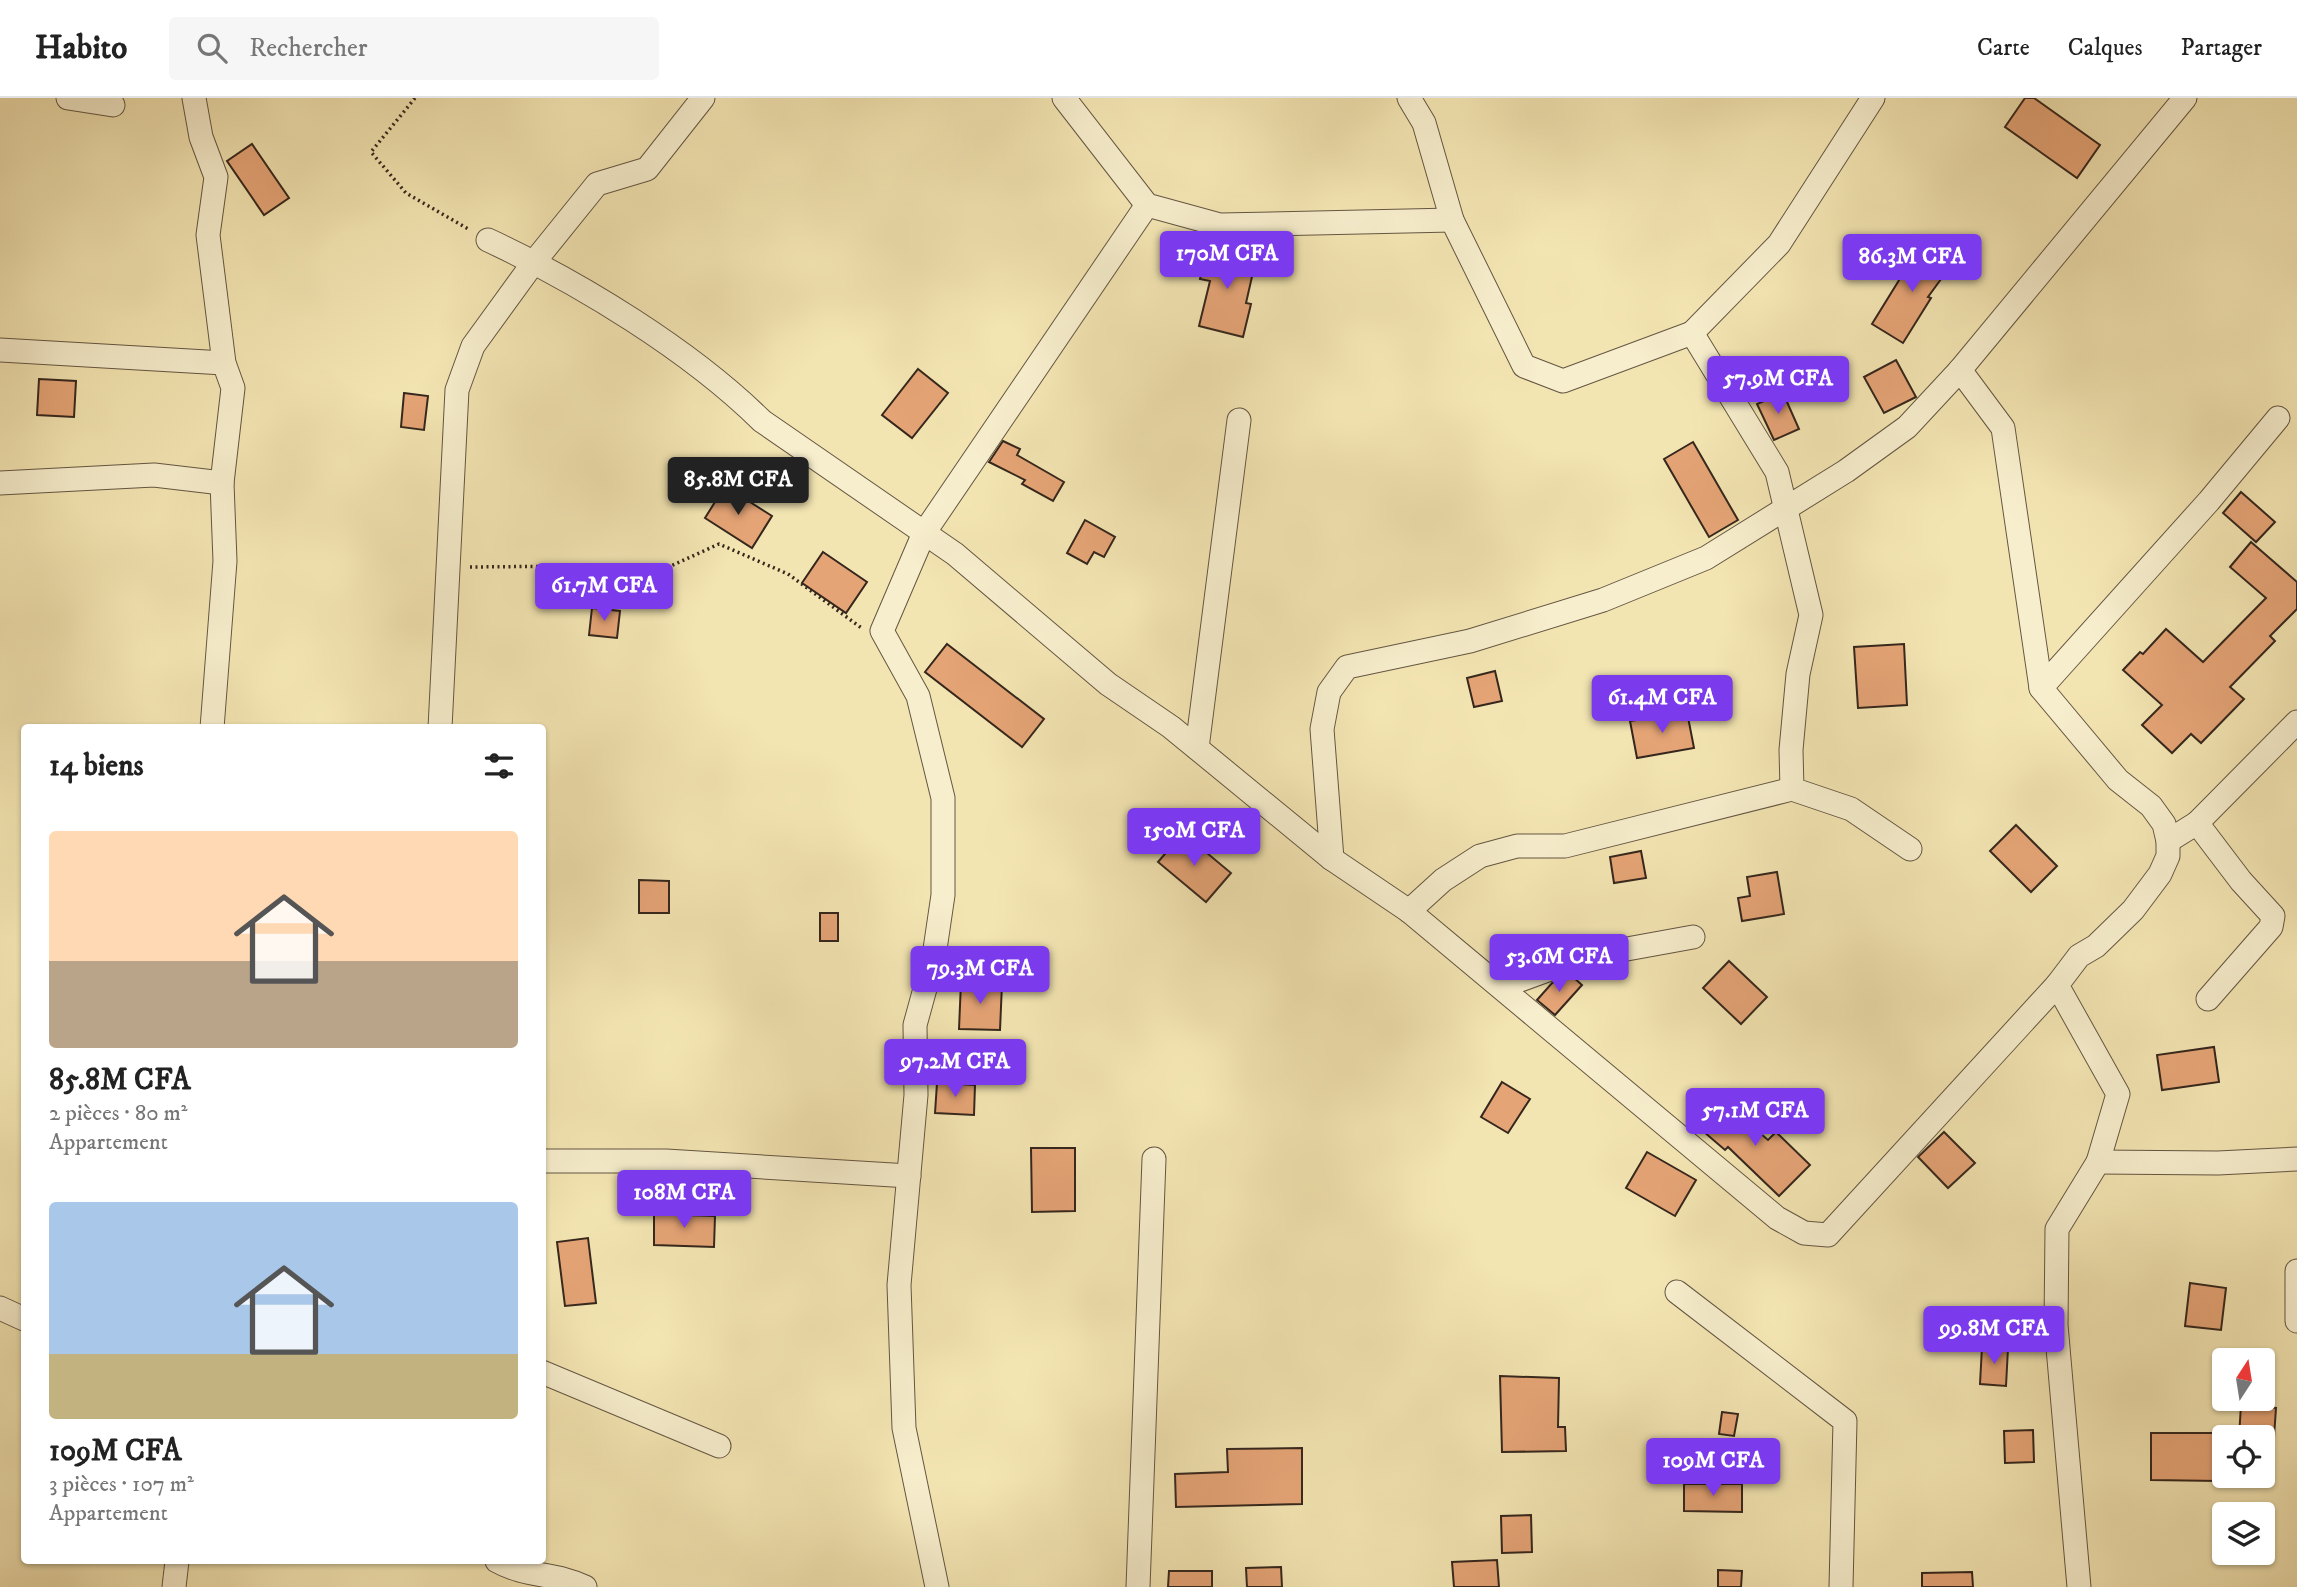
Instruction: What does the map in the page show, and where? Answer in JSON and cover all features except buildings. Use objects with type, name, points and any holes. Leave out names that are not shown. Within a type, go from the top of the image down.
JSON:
[{"type":"street","points":[[68,98],[113,105]]},
{"type":"street","points":[[194,98],[201,137],[216,177],[208,235],[224,363],[233,388],[222,483],[225,561],[212,724]]},
{"type":"street","points":[[440,724],[457,390],[473,346],[534,262],[597,184],[647,169],[703,98]]},
{"type":"street","points":[[1064,98],[1147,205],[1220,225],[1452,220]]},
{"type":"street","points":[[1409,98],[1424,123],[1452,220],[1524,366],[1563,382],[1692,333],[1779,244],[1873,98]]},
{"type":"street","points":[[1332,859],[1322,729],[1329,692],[1347,667],[1470,641],[1603,600],[1706,558],[1846,471],[1907,427],[1960,370],[2185,98]]},
{"type":"street","points":[[937,1587],[904,1428],[899,1284],[916,1096],[915,1025],[934,956],[943,895],[943,798],[918,696],[881,631],[923,533],[1147,205]]},
{"type":"street","points":[[488,240],[534,262],[683,354],[762,421],[966,563],[1108,684],[1197,748],[1332,859],[1409,911],[1777,1218],[1804,1233],[1828,1235],[2057,985],[2079,956],[2096,946],[2133,911],[2160,874],[2168,856],[2164,824],[2151,806],[2118,780],[2041,688],[2003,428],[1960,370]]},
{"type":"street","points":[[1692,333],[1777,472],[1811,615],[1798,674],[1791,750],[1792,789]]},
{"type":"street","points":[[0,350],[224,363]]},
{"type":"street","points":[[2041,688],[2209,501],[2278,418]]},
{"type":"street","points":[[1197,748],[1239,421]]},
{"type":"street","points":[[0,483],[154,475],[222,483]]},
{"type":"street","points":[[2168,841],[2197,823],[2297,722]]},
{"type":"street","points":[[1409,911],[1443,880],[1479,856],[1517,846],[1566,846],[1792,789],[1852,810],[1910,849]]},
{"type":"street","points":[[2197,823],[2241,881],[2273,916],[2271,927],[2208,999]]},
{"type":"street","points":[[1501,987],[1583,957],[1693,937]]},
{"type":"street","points":[[2057,985],[2118,1094],[2098,1162],[2057,1229],[2056,1325],[2078,1587]]},
{"type":"street","points":[[1138,1587],[1154,1159]]},
{"type":"street","points":[[2098,1162],[2218,1163],[2297,1159]]},
{"type":"street","points":[[546,1161],[666,1161],[909,1176]]},
{"type":"street","points":[[2297,1271],[2297,1321]]},
{"type":"street","points":[[1677,1292],[1845,1421],[1841,1587]]},
{"type":"street","points":[[0,1308],[21,1318]]},
{"type":"street","points":[[546,1374],[719,1446]]},
{"type":"street","points":[[174,1587],[177,1564]]},
{"type":"street","points":[[503,1564],[512,1570],[573,1581],[585,1587]]},
{"type":"path","points":[[415,98],[371,152],[406,194],[488,240]]},
{"type":"path","points":[[447,568],[582,566],[662,570],[719,544],[788,574],[862,629],[881,631]]}]
